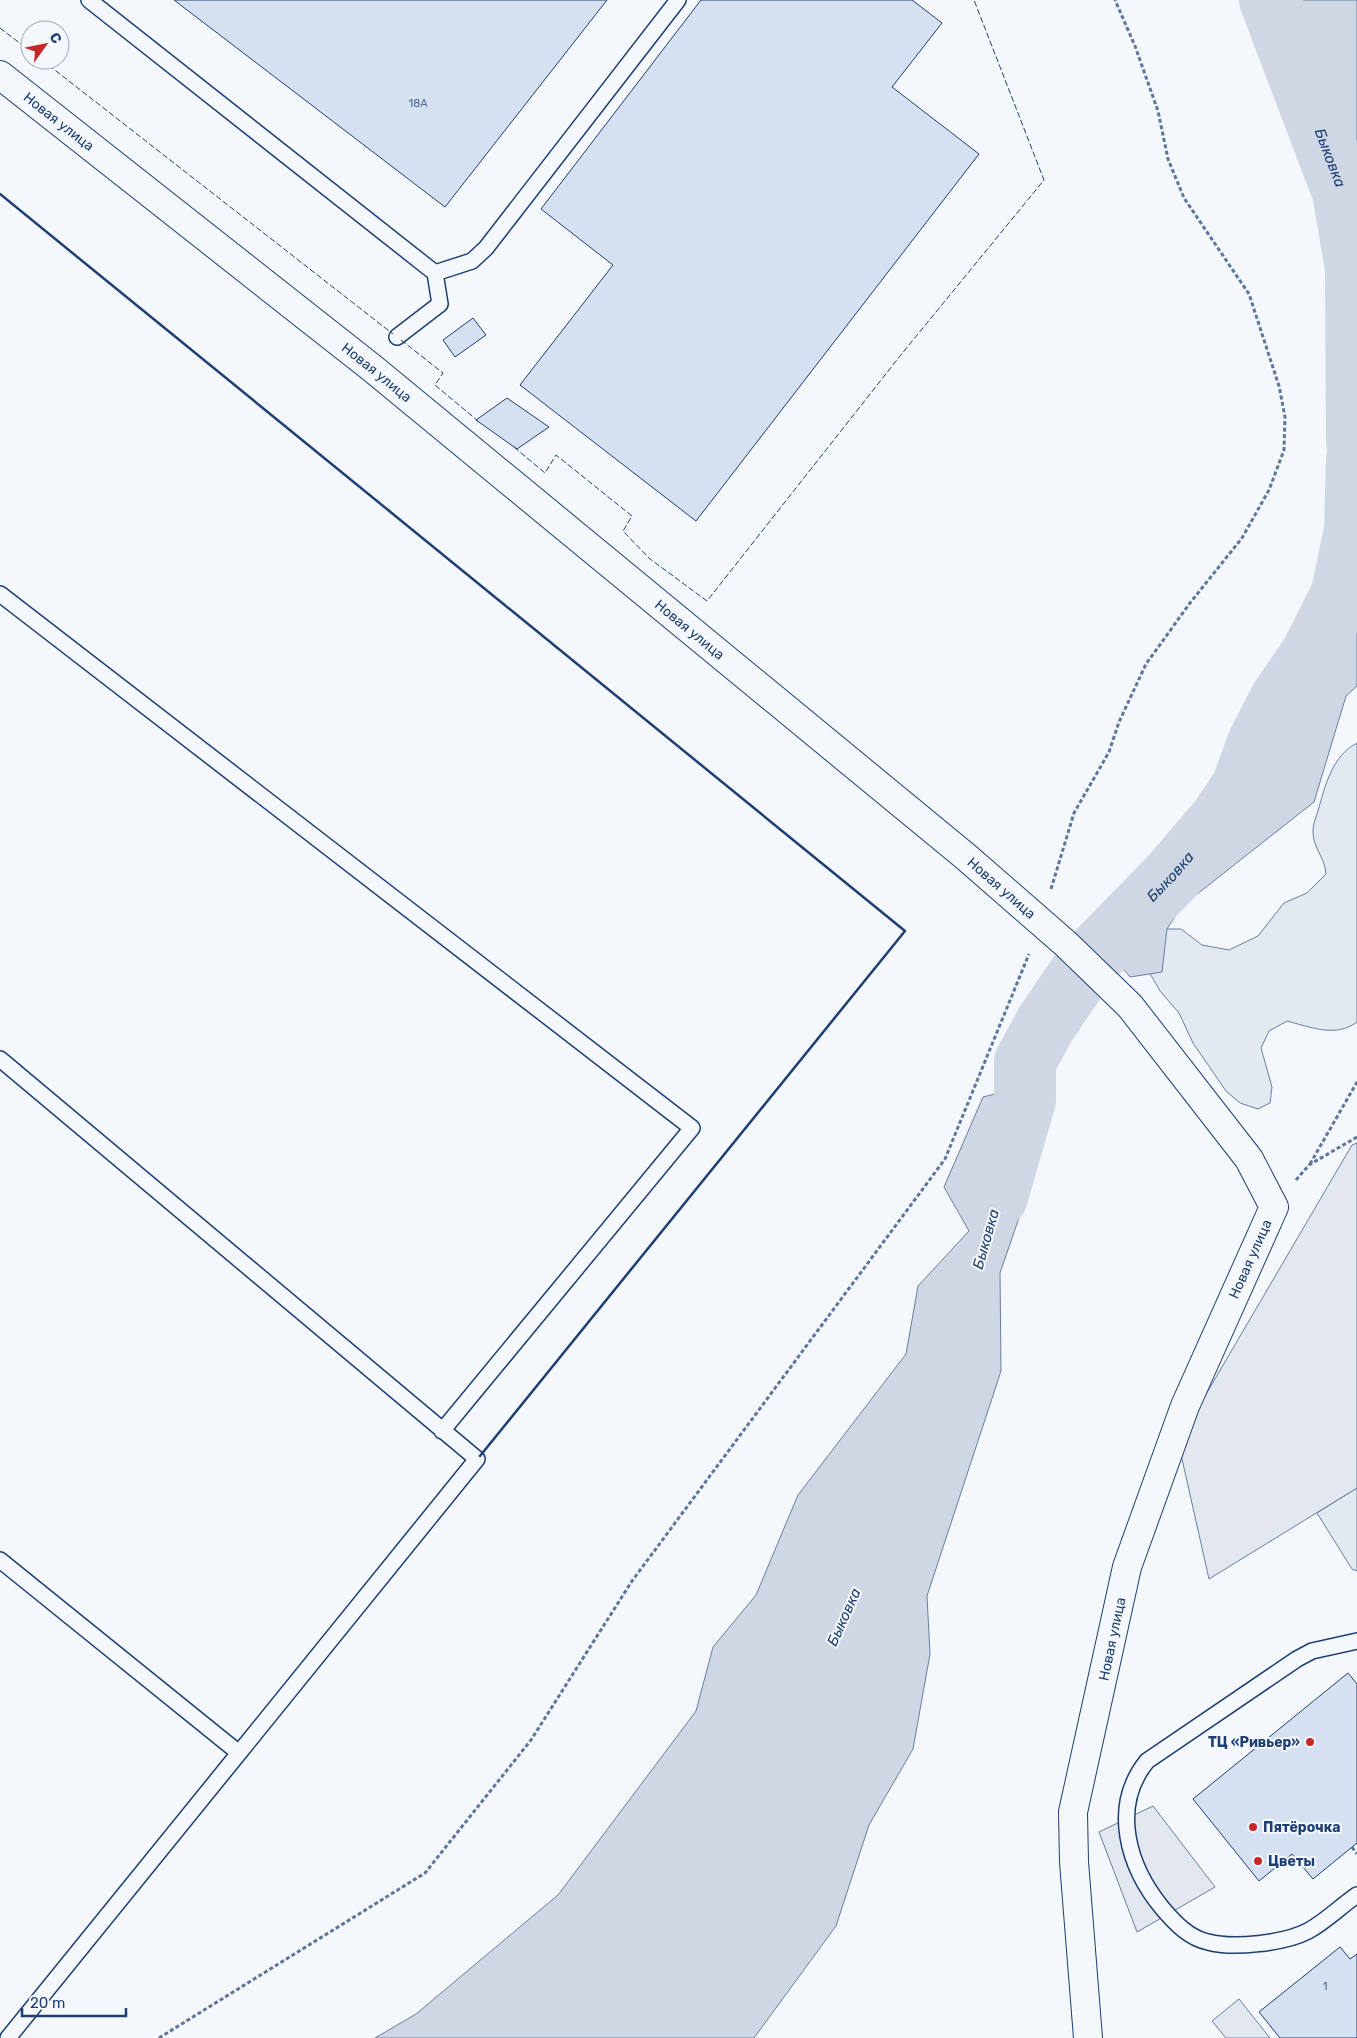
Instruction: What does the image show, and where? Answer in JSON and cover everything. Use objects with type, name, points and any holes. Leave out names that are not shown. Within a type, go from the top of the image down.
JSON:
[{"type":"street","name":"Новая улица","points":[[0,75],[372,368],[965,856],[1066,944],[1130,1006],[1250,1159],[1274,1207],[1185,1406],[1127,1567],[1073,1812],[1074,1862],[1088,2038]]},
{"type":"lane","points":[[89,0],[435,274],[440,304],[397,337]]},
{"type":"lane","points":[[435,274],[472,262],[486,248],[678,0]]},
{"type":"lane","points":[[0,594],[692,1128],[442,1430]]},
{"type":"lane","points":[[0,1059],[477,1460],[8,2038]]},
{"type":"lane","points":[[0,1560],[239,1753]]},
{"type":"lane","points":[[1357,1641],[1312,1651],[1297,1658],[1146,1760],[1131,1785],[1127,1803],[1127,1823],[1134,1860],[1142,1881],[1178,1927],[1207,1942],[1242,1944],[1276,1942],[1308,1931],[1357,1895]]},
{"type":"path","points":[[159,2038],[425,1873],[525,1748],[632,1581],[944,1159],[1041,924],[1074,813],[1109,752],[1119,722],[1146,664],[1190,603],[1242,538],[1269,490],[1284,450],[1285,417],[1279,386],[1249,294],[1184,198],[1168,158],[1155,102],[1135,46],[1115,0]]},
{"type":"path","points":[[1274,1207],[1310,1165],[1357,1082]]},
{"type":"path","points":[[1310,1165],[1357,1138]]},
{"type":"path","points":[[1352,1847],[1357,1854]]},
{"type":"shaded area","points":[[1357,743],[1357,1022],[1349,1027],[1323,1030],[1287,1021],[1269,1031],[1261,1048],[1272,1087],[1270,1103],[1258,1109],[1240,1103],[1226,1091],[1193,1043],[1179,1013],[1160,991],[1144,963],[1162,929],[1181,929],[1202,945],[1229,950],[1258,936],[1284,903],[1307,893],[1326,874],[1314,842],[1314,823],[1331,772],[1341,756]]},
{"type":"shaded area","points":[[1357,1143],[1357,1488],[1209,1579],[1180,1450],[1188,1425],[1352,1145]]},
{"type":"shaded area","points":[[1357,1488],[1357,1571],[1352,1569],[1317,1513]]},
{"type":"shaded area","points":[[1153,1806],[1215,1887],[1137,1932],[1099,1832]]},
{"type":"shaded area","points":[[1239,1999],[1270,2038],[1226,2038],[1212,2021]]},
{"type":"water","points":[[1247,0],[1357,0],[1357,176],[1340,140],[1251,10]]},
{"type":"water","points":[[1357,571],[1357,686],[1346,696],[1314,802],[1182,906],[1167,929],[1162,972],[1130,977],[1113,957],[1117,940],[1240,831],[1295,737]]},
{"type":"water","points":[[1011,1090],[1030,1135],[1021,1212],[1000,1273],[1001,1371],[927,1596],[930,1654],[913,1749],[869,1825],[836,1926],[754,2038],[375,2038],[416,2014],[558,1895],[696,1711],[713,1647],[756,1595],[798,1495],[906,1354],[918,1286],[969,1231],[944,1187],[983,1097]]},
{"type":"building","points":[[174,0],[607,0],[445,207]]},
{"type":"building","points":[[701,0],[912,0],[942,23],[892,87],[979,154],[696,521],[520,385],[613,265],[541,209]]},
{"type":"building","points":[[473,318],[486,335],[455,357],[443,340]]},
{"type":"building","points":[[507,398],[549,427],[517,449],[476,420]]},
{"type":"building","name":"ТЦ «Ривьер»","points":[[1348,1673],[1357,1684],[1357,1843],[1313,1879],[1292,1854],[1259,1881],[1193,1799]]},
{"type":"building","points":[[1340,1947],[1350,1959],[1357,1954],[1357,2038],[1280,2038],[1259,2012]]},
{"type":"waterway","name":"Быковка","points":[[1270,0],[1343,192],[1356,268],[1357,442]]},
{"type":"waterway","name":"Быковка","points":[[997,1197],[1025,1100],[1025,1062],[1045,1025],[1087,963],[1172,876],[1219,821],[1242,787],[1258,743],[1280,700],[1311,655],[1342,593],[1355,530],[1357,460]]},
{"type":"fence","points":[[514,447],[545,473],[556,455],[632,516],[623,531],[650,559],[707,601],[900,356],[1044,180],[974,0]]},
{"type":"fence","points":[[0,28],[20,43]]},
{"type":"fence","points":[[55,70],[393,334]]},
{"type":"fence","points":[[401,340],[443,373],[435,385],[478,421]]},
{"type":"wall","points":[[0,194],[905,931],[480,1456]]},
{"type":"place","name":"ТЦ «Ривьер»","points":[[1310,1742]]},
{"type":"place","name":"Пятёрочка","points":[[1253,1827]]},
{"type":"place","name":"Цветы","points":[[1258,1861]]}]
